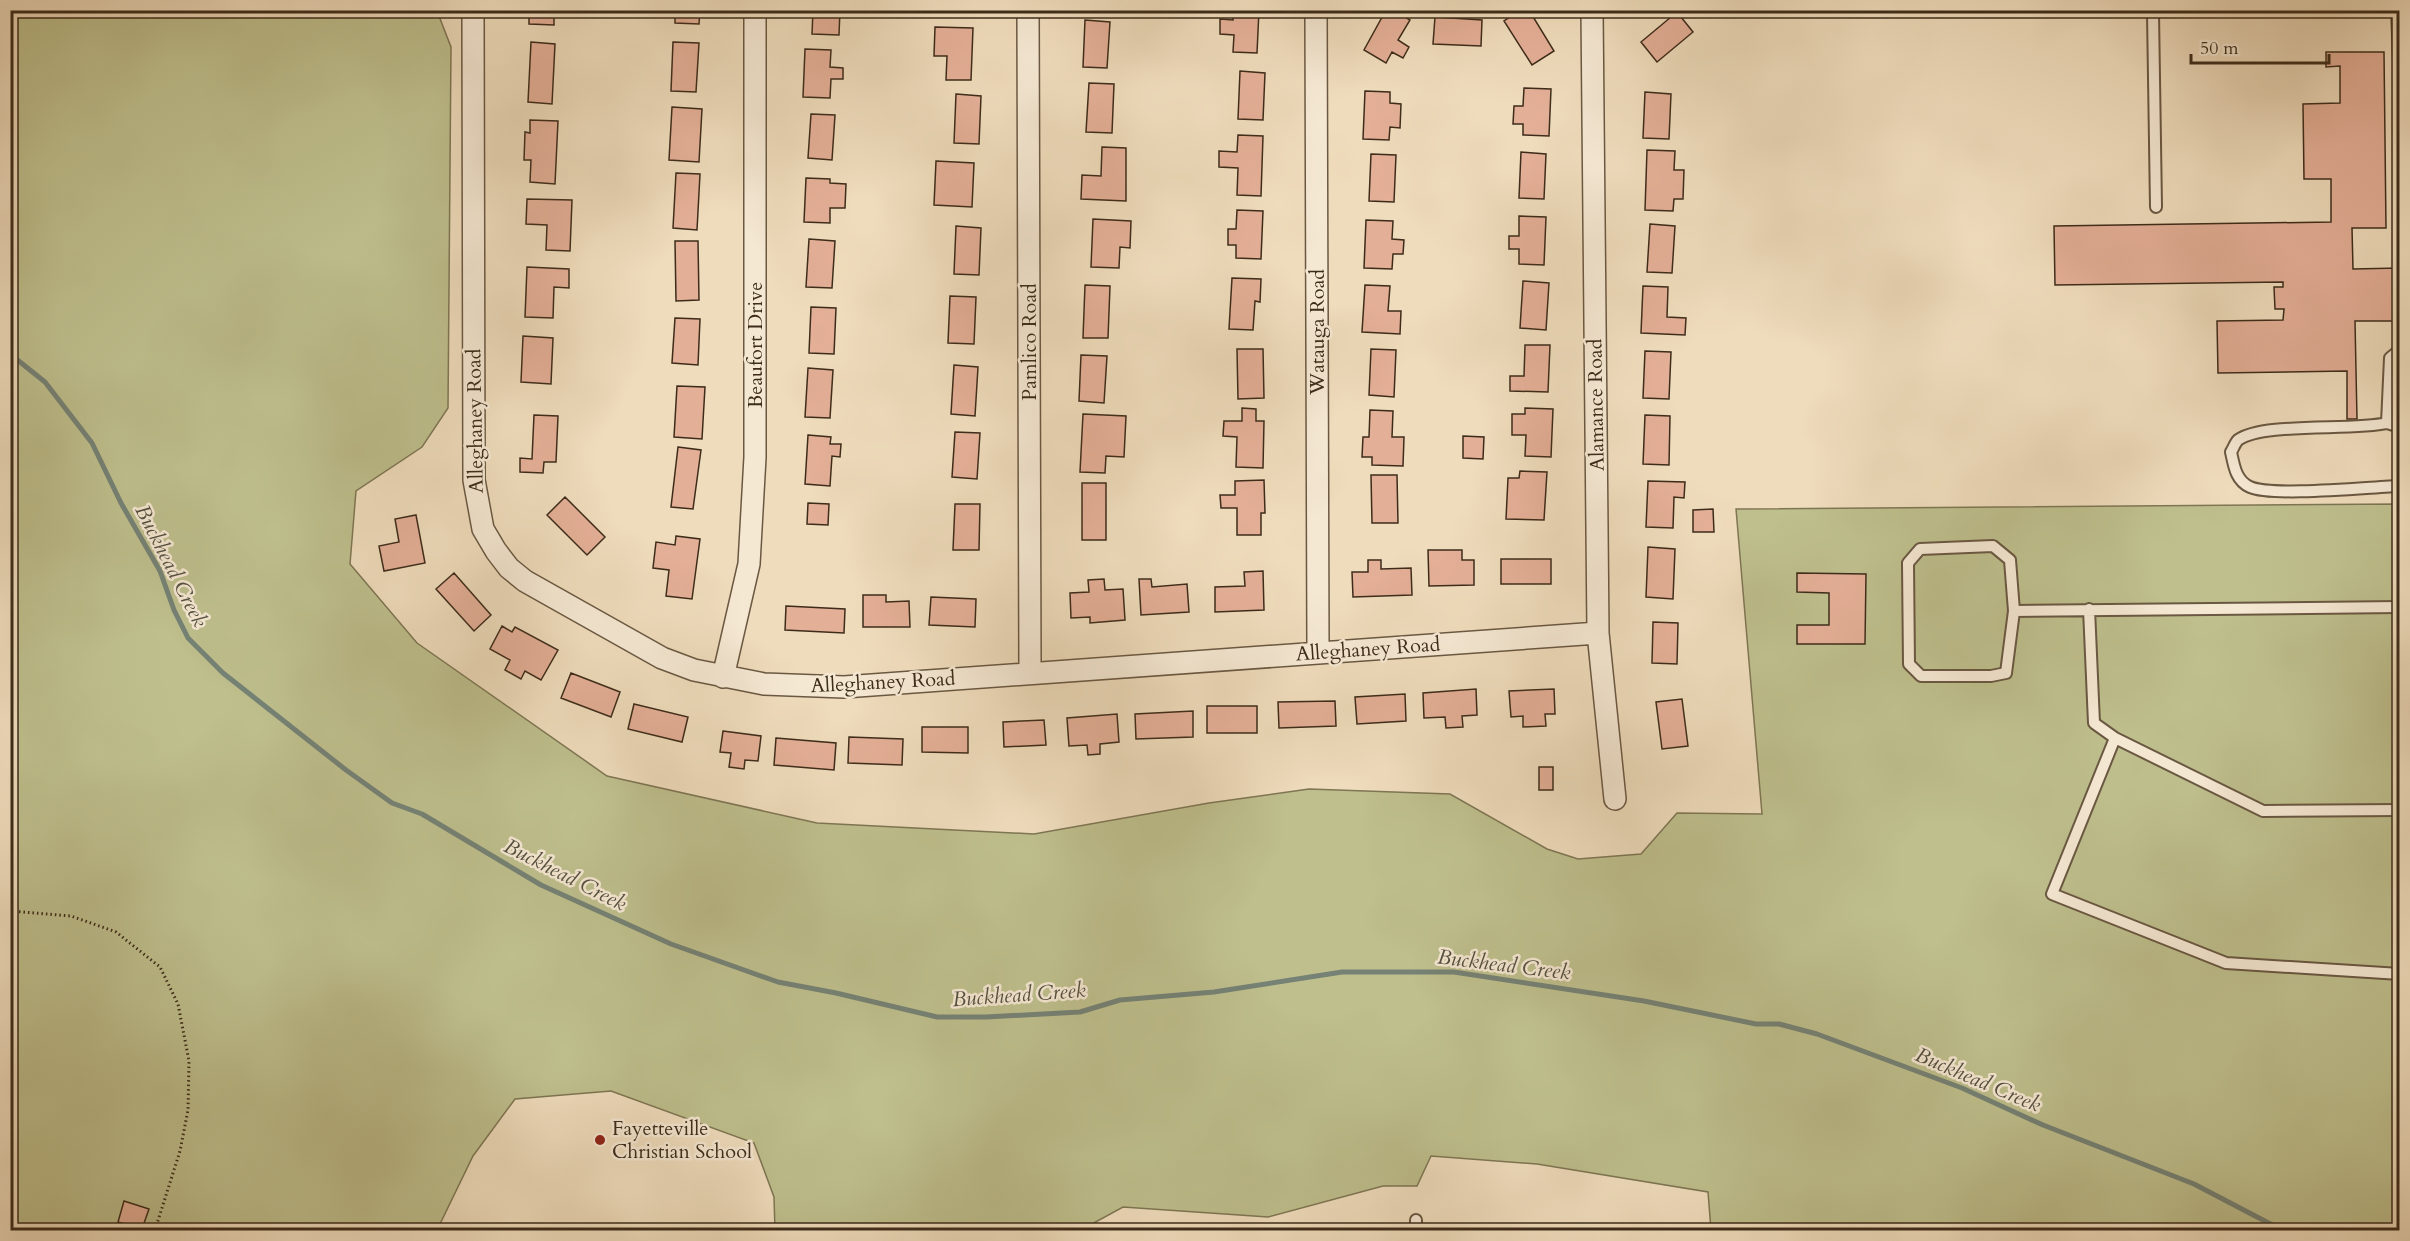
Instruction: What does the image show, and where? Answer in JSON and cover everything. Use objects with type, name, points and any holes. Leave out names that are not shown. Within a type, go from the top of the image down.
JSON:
[{"type":"street","name":"Alleghaney Road","points":[[473,10],[474,480],[483,529],[496,551],[525,581],[662,658],[723,677],[764,684],[834,688],[1598,633]]},
{"type":"street","name":"Beaufort Drive","points":[[723,677],[749,564],[755,457],[755,10]]},
{"type":"street","name":"Pamlico Road","points":[[1028,10],[1030,673]]},
{"type":"street","name":"Watauga Road","points":[[1316,10],[1318,653]]},
{"type":"street","name":"Alamance Road","points":[[1592,10],[1598,633],[1615,799]]},
{"type":"lane","points":[[2156,207],[2153,12],[2193,10]]},
{"type":"lane","points":[[2397,10],[2400,88]]},
{"type":"lane","points":[[2386,423],[2390,358],[2400,350]]},
{"type":"lane","points":[[2400,428],[2386,423],[2366,428],[2298,428],[2251,435],[2237,441],[2231,452],[2237,477],[2250,487],[2272,491],[2400,486]]},
{"type":"lane","points":[[1993,546],[2010,560],[2014,611],[2006,673],[1991,676],[1921,676],[1909,664],[1908,563],[1920,549],[1993,546]]},
{"type":"lane","points":[[2014,611],[2400,607]]},
{"type":"lane","points":[[2089,609],[2094,723],[2115,738],[2263,811],[2400,810]]},
{"type":"lane","points":[[2115,738],[2052,894],[2226,963],[2400,974]]},
{"type":"path","points":[[10,911],[71,916],[116,932],[160,967],[178,1004],[189,1061],[188,1110],[180,1151],[155,1230]]},
{"type":"green space","points":[[10,11],[437,11],[451,47],[448,408],[422,447],[356,491],[350,564],[417,643],[607,776],[817,823],[1034,834],[1209,803],[1309,789],[1450,794],[1547,849],[1578,859],[1641,854],[1677,813],[1762,814],[1736,509],[2399,504],[2399,1230],[1711,1230],[1708,1192],[1537,1164],[1431,1156],[1417,1186],[1383,1186],[1268,1217],[1123,1207],[1081,1230],[775,1230],[774,1197],[754,1143],[611,1091],[515,1099],[473,1156],[440,1224],[423,1230],[11,1230]]},
{"type":"building","points":[[529,10],[554,10],[554,25],[529,24]]},
{"type":"building","points":[[675,10],[700,10],[699,24],[675,23]]},
{"type":"building","points":[[813,10],[840,10],[839,35],[812,34]]},
{"type":"building","points":[[1233,10],[1259,10],[1257,53],[1233,52],[1234,35],[1220,34],[1220,19],[1233,20]]},
{"type":"building","points":[[1386,10],[1394,10],[1410,20],[1398,40],[1409,47],[1403,58],[1392,52],[1386,63],[1364,50]]},
{"type":"building","points":[[1520,10],[1529,10],[1554,51],[1532,65],[1504,21]]},
{"type":"building","points":[[1677,12],[1693,32],[1657,62],[1641,42]]},
{"type":"building","points":[[1435,17],[1482,20],[1481,46],[1433,44]]},
{"type":"building","points":[[1085,20],[1110,22],[1107,68],[1083,67]]},
{"type":"building","points":[[935,27],[973,28],[971,80],[946,80],[947,56],[934,56]]},
{"type":"building","points":[[531,42],[555,44],[552,104],[528,102]]},
{"type":"building","points":[[673,42],[699,43],[696,92],[671,91]]},
{"type":"building","points":[[805,49],[831,50],[830,67],[843,68],[843,79],[831,79],[830,98],[803,97]]},
{"type":"building","points":[[2326,52],[2384,52],[2386,228],[2352,228],[2353,269],[2400,268],[2400,321],[2355,321],[2357,419],[2347,419],[2347,371],[2218,373],[2217,321],[2283,320],[2284,309],[2275,309],[2274,287],[2283,287],[2283,282],[2055,285],[2054,226],[2331,222],[2331,179],[2304,179],[2303,104],[2340,103],[2340,66],[2326,67]]},
{"type":"building","points":[[1240,71],[1265,73],[1263,120],[1238,119]]},
{"type":"building","points":[[1089,83],[1114,84],[1112,133],[1086,132]]},
{"type":"building","points":[[1524,88],[1551,89],[1549,136],[1523,135],[1523,124],[1513,124],[1514,106],[1523,106]]},
{"type":"building","points":[[1365,91],[1390,92],[1390,103],[1401,104],[1400,128],[1390,127],[1389,140],[1363,139]]},
{"type":"building","points":[[1645,92],[1671,94],[1669,139],[1643,138]]},
{"type":"building","points":[[956,94],[981,96],[979,144],[954,143]]},
{"type":"building","points":[[672,107],[702,109],[699,162],[669,160]]},
{"type":"building","points":[[811,114],[835,115],[832,160],[808,158]]},
{"type":"building","points":[[530,120],[558,121],[555,184],[530,182],[531,160],[524,160],[525,132],[530,133]]},
{"type":"building","points":[[1238,135],[1263,136],[1261,196],[1237,195],[1238,168],[1219,167],[1219,151],[1237,152]]},
{"type":"building","points":[[1102,147],[1126,148],[1126,201],[1081,199],[1082,175],[1101,176]]},
{"type":"building","points":[[1647,150],[1675,151],[1674,170],[1684,170],[1683,199],[1674,199],[1673,211],[1645,210]]},
{"type":"building","points":[[1521,152],[1546,154],[1544,199],[1519,198]]},
{"type":"building","points":[[1371,154],[1396,155],[1394,202],[1369,201]]},
{"type":"building","points":[[936,161],[974,163],[972,207],[934,205]]},
{"type":"building","points":[[676,173],[700,174],[697,230],[673,228]]},
{"type":"building","points":[[806,178],[830,179],[830,183],[846,184],[845,208],[830,208],[830,223],[804,222]]},
{"type":"building","points":[[527,199],[572,200],[570,251],[546,250],[547,225],[526,224]]},
{"type":"building","points":[[1237,210],[1263,211],[1261,259],[1236,258],[1236,245],[1228,245],[1228,229],[1236,229]]},
{"type":"building","points":[[1519,216],[1546,217],[1544,265],[1519,264],[1519,249],[1509,249],[1509,236],[1519,236]]},
{"type":"building","points":[[1093,219],[1131,221],[1130,248],[1120,247],[1119,268],[1091,267]]},
{"type":"building","points":[[1366,220],[1393,221],[1392,239],[1404,240],[1403,254],[1393,254],[1392,269],[1364,268]]},
{"type":"building","points":[[1650,224],[1675,226],[1672,273],[1647,272]]},
{"type":"building","points":[[956,226],[981,228],[979,275],[954,274]]},
{"type":"building","points":[[809,239],[835,241],[832,288],[806,287]]},
{"type":"building","points":[[675,241],[698,241],[699,300],[676,301]]},
{"type":"building","points":[[527,267],[569,269],[569,288],[554,287],[553,318],[525,317]]},
{"type":"building","points":[[1232,278],[1261,279],[1260,302],[1255,301],[1253,330],[1229,329]]},
{"type":"building","points":[[1523,281],[1549,283],[1546,330],[1520,328]]},
{"type":"building","points":[[1085,285],[1110,286],[1108,338],[1083,338]]},
{"type":"building","points":[[1365,285],[1390,286],[1388,311],[1401,311],[1400,334],[1362,332]]},
{"type":"building","points":[[1643,286],[1668,287],[1667,317],[1686,318],[1685,335],[1641,333]]},
{"type":"building","points":[[950,296],[976,297],[974,344],[948,343]]},
{"type":"building","points":[[811,307],[836,308],[834,354],[809,353]]},
{"type":"building","points":[[675,318],[700,319],[698,365],[672,363]]},
{"type":"building","points":[[523,336],[553,338],[551,384],[521,382]]},
{"type":"building","points":[[1525,345],[1550,345],[1548,392],[1510,391],[1510,376],[1524,376]]},
{"type":"building","points":[[1237,349],[1263,349],[1264,398],[1238,399]]},
{"type":"building","points":[[1371,349],[1396,350],[1394,397],[1369,395]]},
{"type":"building","points":[[1645,351],[1671,352],[1669,399],[1643,398]]},
{"type":"building","points":[[1081,355],[1107,356],[1104,403],[1079,401]]},
{"type":"building","points":[[954,365],[978,367],[975,416],[951,414]]},
{"type":"building","points":[[808,368],[833,370],[830,418],[805,417]]},
{"type":"building","points":[[677,386],[705,387],[702,439],[674,437]]},
{"type":"building","points":[[1242,408],[1256,409],[1256,421],[1264,421],[1263,468],[1236,467],[1237,437],[1223,436],[1224,421],[1242,421]]},
{"type":"building","points":[[1525,408],[1553,409],[1551,457],[1525,456],[1526,435],[1512,435],[1512,414],[1525,414]]},
{"type":"building","points":[[1370,410],[1393,411],[1392,437],[1404,437],[1403,466],[1372,465],[1372,457],[1362,457],[1363,437],[1369,437]]},
{"type":"building","points":[[1083,414],[1126,416],[1124,457],[1106,456],[1105,473],[1080,472]]},
{"type":"building","points":[[534,415],[558,416],[556,462],[544,462],[543,473],[520,472],[520,458],[532,459]]},
{"type":"building","points":[[1645,415],[1670,416],[1669,465],[1643,464]]},
{"type":"building","points":[[955,432],[980,433],[977,479],[952,477]]},
{"type":"building","points":[[808,435],[831,437],[830,444],[841,444],[840,457],[832,456],[830,486],[805,484]]},
{"type":"building","points":[[1463,436],[1484,437],[1483,459],[1463,458]]},
{"type":"building","points":[[678,447],[701,450],[693,509],[671,507]]},
{"type":"building","points":[[1520,471],[1547,472],[1544,520],[1506,519],[1508,478],[1519,478]]},
{"type":"building","points":[[1371,475],[1397,475],[1398,523],[1372,523]]},
{"type":"building","points":[[1264,480],[1265,513],[1261,513],[1261,535],[1237,535],[1237,508],[1221,508],[1220,495],[1235,495],[1235,481]]},
{"type":"building","points":[[1648,481],[1685,482],[1684,498],[1674,497],[1673,528],[1646,527]]},
{"type":"building","points":[[1082,483],[1106,483],[1106,540],[1082,540]]},
{"type":"building","points":[[565,497],[605,537],[587,555],[547,515]]},
{"type":"building","points":[[808,503],[829,504],[828,525],[807,524]]},
{"type":"building","points":[[955,504],[980,504],[979,550],[953,550]]},
{"type":"building","points":[[1713,509],[1714,532],[1693,532],[1693,510]]},
{"type":"building","points":[[416,515],[425,563],[384,571],[379,546],[399,542],[395,519]]},
{"type":"building","points":[[676,536],[700,539],[692,599],[666,596],[669,570],[653,568],[656,542],[675,545]]},
{"type":"building","points":[[1648,547],[1675,549],[1673,599],[1646,597]]},
{"type":"building","points":[[1428,550],[1462,550],[1462,560],[1474,560],[1474,585],[1429,586]]},
{"type":"building","points":[[1501,559],[1551,559],[1551,584],[1501,584]]},
{"type":"building","points":[[1368,560],[1381,560],[1381,569],[1411,568],[1412,595],[1353,597],[1352,572],[1368,572]]},
{"type":"building","points":[[1263,571],[1264,610],[1215,612],[1215,587],[1245,586],[1244,572]]},
{"type":"building","points":[[454,573],[491,615],[474,631],[436,589]]},
{"type":"building","points":[[1797,573],[1866,574],[1865,644],[1797,644],[1797,625],[1829,625],[1829,593],[1797,592]]},
{"type":"building","points":[[1104,579],[1105,590],[1123,589],[1125,620],[1090,623],[1090,617],[1071,618],[1070,593],[1089,592],[1088,580]]},
{"type":"building","points":[[1139,579],[1151,579],[1152,587],[1187,584],[1189,612],[1141,615]]},
{"type":"building","points":[[863,595],[886,595],[886,602],[909,601],[910,627],[863,627]]},
{"type":"building","points":[[931,597],[976,599],[975,627],[929,625]]},
{"type":"building","points":[[786,606],[845,609],[844,633],[785,630]]},
{"type":"building","points":[[1653,622],[1678,623],[1677,664],[1652,663]]},
{"type":"building","points":[[502,626],[512,632],[515,627],[558,650],[541,680],[525,671],[521,679],[505,670],[510,660],[490,649]]},
{"type":"building","points":[[571,673],[620,692],[611,717],[561,698]]},
{"type":"building","points":[[1476,689],[1477,715],[1462,716],[1463,727],[1446,728],[1445,717],[1424,718],[1423,693]]},
{"type":"building","points":[[1554,689],[1555,714],[1545,714],[1546,726],[1523,727],[1523,716],[1511,717],[1509,691]]},
{"type":"building","points":[[1405,694],[1406,721],[1357,724],[1355,697]]},
{"type":"building","points":[[1682,699],[1688,746],[1662,749],[1656,702]]},
{"type":"building","points":[[1335,701],[1336,726],[1279,728],[1278,702]]},
{"type":"building","points":[[634,704],[688,717],[682,742],[628,729]]},
{"type":"building","points":[[1207,706],[1257,706],[1257,733],[1207,733]]},
{"type":"building","points":[[1193,711],[1193,737],[1136,739],[1135,714]]},
{"type":"building","points":[[1117,714],[1119,742],[1100,744],[1100,754],[1088,755],[1087,745],[1069,746],[1067,718]]},
{"type":"building","points":[[1044,720],[1046,745],[1004,747],[1003,722]]},
{"type":"building","points":[[922,727],[968,727],[968,753],[922,752]]},
{"type":"building","points":[[723,731],[761,736],[758,761],[745,760],[744,769],[729,767],[731,753],[720,752]]},
{"type":"building","points":[[849,737],[903,739],[902,765],[848,763]]},
{"type":"building","points":[[776,738],[836,743],[834,770],[774,765]]},
{"type":"building","points":[[1539,767],[1553,767],[1553,790],[1539,790]]},
{"type":"building","points":[[124,1201],[149,1209],[142,1229],[118,1222]]},
{"type":"waterway","name":"Buckhead Creek","points":[[10,354],[45,382],[92,443],[121,503],[160,571],[174,610],[188,638],[223,673],[346,770],[392,803],[422,814],[541,885],[671,944],[778,982],[937,1017],[1080,1012],[1120,1000],[1214,992],[1342,972],[1454,972],[1644,1001],[1756,1024],[1779,1024],[1817,1034],[1962,1088],[2043,1125],[2194,1184],[2282,1230]]},
{"type":"place","name":"Fayetteville Christian School","points":[[600,1140]]}]
